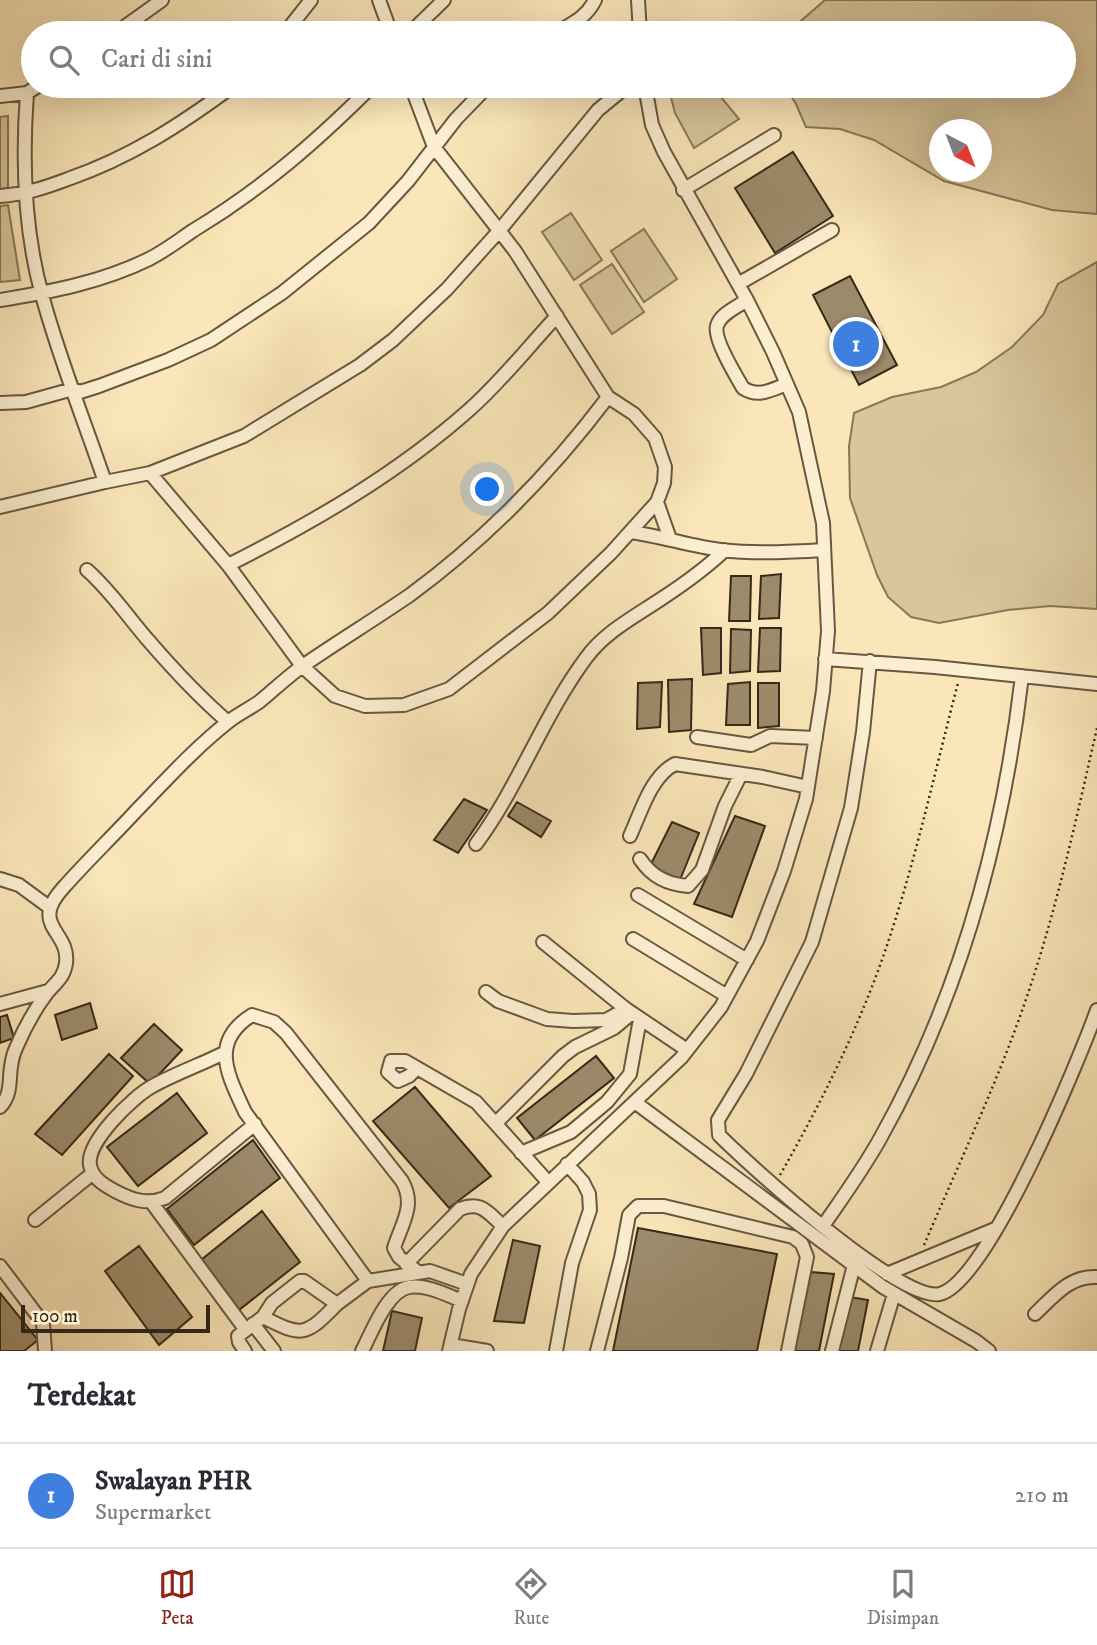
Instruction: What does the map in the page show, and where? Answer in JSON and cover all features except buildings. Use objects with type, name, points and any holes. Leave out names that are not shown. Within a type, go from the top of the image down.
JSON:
[{"type":"street","points":[[133,21],[162,0]]},
{"type":"street","points":[[294,21],[311,0]]},
{"type":"street","points":[[379,0],[387,21]]},
{"type":"street","points":[[422,21],[444,0]]},
{"type":"street","points":[[576,21],[588,14],[595,0]]},
{"type":"street","points":[[638,0],[639,21]]},
{"type":"street","points":[[0,96],[21,92]]},
{"type":"street","points":[[32,98],[24,150],[25,194],[41,293],[105,482]]},
{"type":"street","points":[[0,196],[25,194],[84,174],[136,151],[189,119],[217,98]]},
{"type":"street","points":[[0,300],[92,281],[149,258],[216,217],[278,173],[323,135],[360,98]]},
{"type":"street","points":[[150,473],[228,565],[303,666],[335,696],[365,706],[404,705],[449,689],[548,613],[657,502],[664,483],[665,467],[656,438],[634,414],[608,397],[499,231],[434,147],[416,98]]},
{"type":"street","points":[[0,403],[26,402],[73,389],[80,392],[168,360],[211,340],[282,293],[369,223],[408,181],[456,119],[476,98]]},
{"type":"street","points":[[0,507],[150,473],[244,436],[360,365],[393,340],[447,289],[499,231],[598,110],[612,98]]},
{"type":"street","points":[[487,1351],[450,1348],[467,1284],[478,1263],[503,1226],[636,1102],[687,1050],[721,1007],[757,941],[784,871],[808,787],[823,691],[828,631],[823,523],[799,412],[747,300],[684,190],[652,124],[647,98]]},
{"type":"street","points":[[684,190],[774,135]]},
{"type":"street","points":[[738,284],[832,230]]},
{"type":"street","points":[[747,300],[723,316],[717,325],[716,335],[743,388],[751,393],[762,394],[786,384]]},
{"type":"street","points":[[228,565],[298,528],[405,463],[472,408],[557,316]]},
{"type":"street","points":[[0,1107],[9,1091],[9,1067],[16,1047],[48,991],[59,982],[67,960],[65,950],[52,926],[49,907],[64,886],[167,779],[228,722],[257,703],[303,666],[412,593],[461,553],[521,498],[575,440],[608,397]]},
{"type":"street","points":[[657,502],[670,539]]},
{"type":"street","points":[[630,532],[725,550],[824,550]]},
{"type":"street","points":[[476,844],[494,819],[523,762],[586,658],[610,632],[705,569],[725,550]]},
{"type":"street","points":[[87,570],[202,699],[228,722]]},
{"type":"street","points":[[825,659],[870,661],[1097,684]]},
{"type":"street","points":[[870,661],[863,732],[850,808],[812,943],[746,1074],[718,1120],[719,1135],[774,1186],[887,1274],[923,1294],[940,1294],[957,1284],[995,1229],[1025,1176],[1058,1109],[1097,1010]]},
{"type":"street","points":[[823,1226],[881,1137],[926,1048],[946,999],[970,932],[1005,798],[1022,676]]},
{"type":"street","points":[[697,737],[751,745],[770,736],[816,738]]},
{"type":"street","points":[[630,836],[655,783],[667,768],[675,764],[808,787]]},
{"type":"street","points":[[640,859],[653,876],[676,885],[688,886],[702,870],[725,806],[741,774]]},
{"type":"street","points":[[0,879],[19,885],[49,907]]},
{"type":"street","points":[[638,895],[747,960]]},
{"type":"street","points":[[633,939],[727,996]]},
{"type":"street","points":[[543,942],[633,1014],[687,1050]]},
{"type":"street","points":[[0,1004],[48,991]]},
{"type":"street","points":[[486,992],[520,1011],[547,1019],[606,1020],[633,1014]]},
{"type":"street","points":[[496,1123],[563,1056],[575,1047],[614,1028],[633,1014]]},
{"type":"street","points":[[521,1153],[571,1132],[607,1102],[630,1074],[633,1014]]},
{"type":"street","points":[[369,1281],[245,1112],[232,1083],[224,1053],[229,1036],[238,1023],[252,1015],[274,1022],[286,1033],[402,1181],[410,1194],[408,1210],[394,1248],[406,1264],[419,1273]]},
{"type":"street","points":[[224,1053],[150,1088],[128,1105],[105,1130],[90,1154],[93,1173],[97,1180],[112,1190],[132,1199],[152,1203],[165,1198],[255,1124]]},
{"type":"street","points":[[417,1068],[476,1102],[548,1182]]},
{"type":"street","points":[[636,1102],[894,1294],[977,1347],[989,1351]]},
{"type":"street","points":[[556,1351],[572,1263],[590,1210],[589,1194],[583,1182],[567,1164]]},
{"type":"street","points":[[35,1220],[93,1173]]},
{"type":"street","points":[[152,1203],[254,1323],[274,1351]]},
{"type":"street","points":[[406,1264],[460,1209],[472,1205],[485,1209],[503,1226]]},
{"type":"street","points":[[597,1351],[621,1258],[629,1214],[638,1206],[664,1206],[793,1237],[802,1244],[807,1257],[788,1351]]},
{"type":"street","points":[[887,1274],[995,1229]]},
{"type":"street","points":[[832,1351],[854,1265]]},
{"type":"street","points":[[0,1266],[43,1323],[45,1351]]},
{"type":"street","points":[[254,1323],[298,1333],[306,1331],[369,1281],[430,1271],[467,1284]]},
{"type":"street","points":[[1035,1314],[1070,1282],[1088,1276],[1097,1277]]},
{"type":"street","points":[[245,1351],[237,1339],[272,1303],[300,1281],[304,1281],[337,1304]]},
{"type":"street","points":[[362,1351],[385,1307],[398,1292],[410,1287],[420,1288],[462,1301]]},
{"type":"street","points":[[877,1351],[894,1294]]},
{"type":"path","points":[[774,1186],[822,1100],[875,980],[903,893],[961,670]]},
{"type":"path","points":[[917,1262],[1034,977],[1061,885],[1097,728]]},
{"type":"shaded area","points":[[825,0],[1097,0],[1097,214],[1052,210],[948,182],[992,182],[992,119],[929,119],[929,172],[874,140],[840,129],[806,127],[792,98],[1076,98],[1076,21],[801,21]]},
{"type":"shaded area","points":[[671,98],[722,98],[739,119],[694,148],[675,113]]},
{"type":"shaded area","points":[[8,116],[8,188],[0,189],[0,117]]},
{"type":"shaded area","points":[[8,205],[20,280],[0,282],[0,206]]},
{"type":"shaded area","points":[[571,213],[602,260],[574,280],[542,232]]},
{"type":"shaded area","points":[[644,229],[677,279],[644,302],[611,251]]},
{"type":"shaded area","points":[[1097,262],[1097,609],[1050,606],[1008,610],[939,623],[911,617],[888,597],[877,575],[850,498],[849,446],[854,413],[892,397],[941,387],[976,372],[1012,347],[1043,315],[1058,284]]},
{"type":"shaded area","points":[[612,264],[644,312],[612,334],[580,285]]},
{"type":"place","name":"Swalayan PHR","points":[[856,344]]}]
